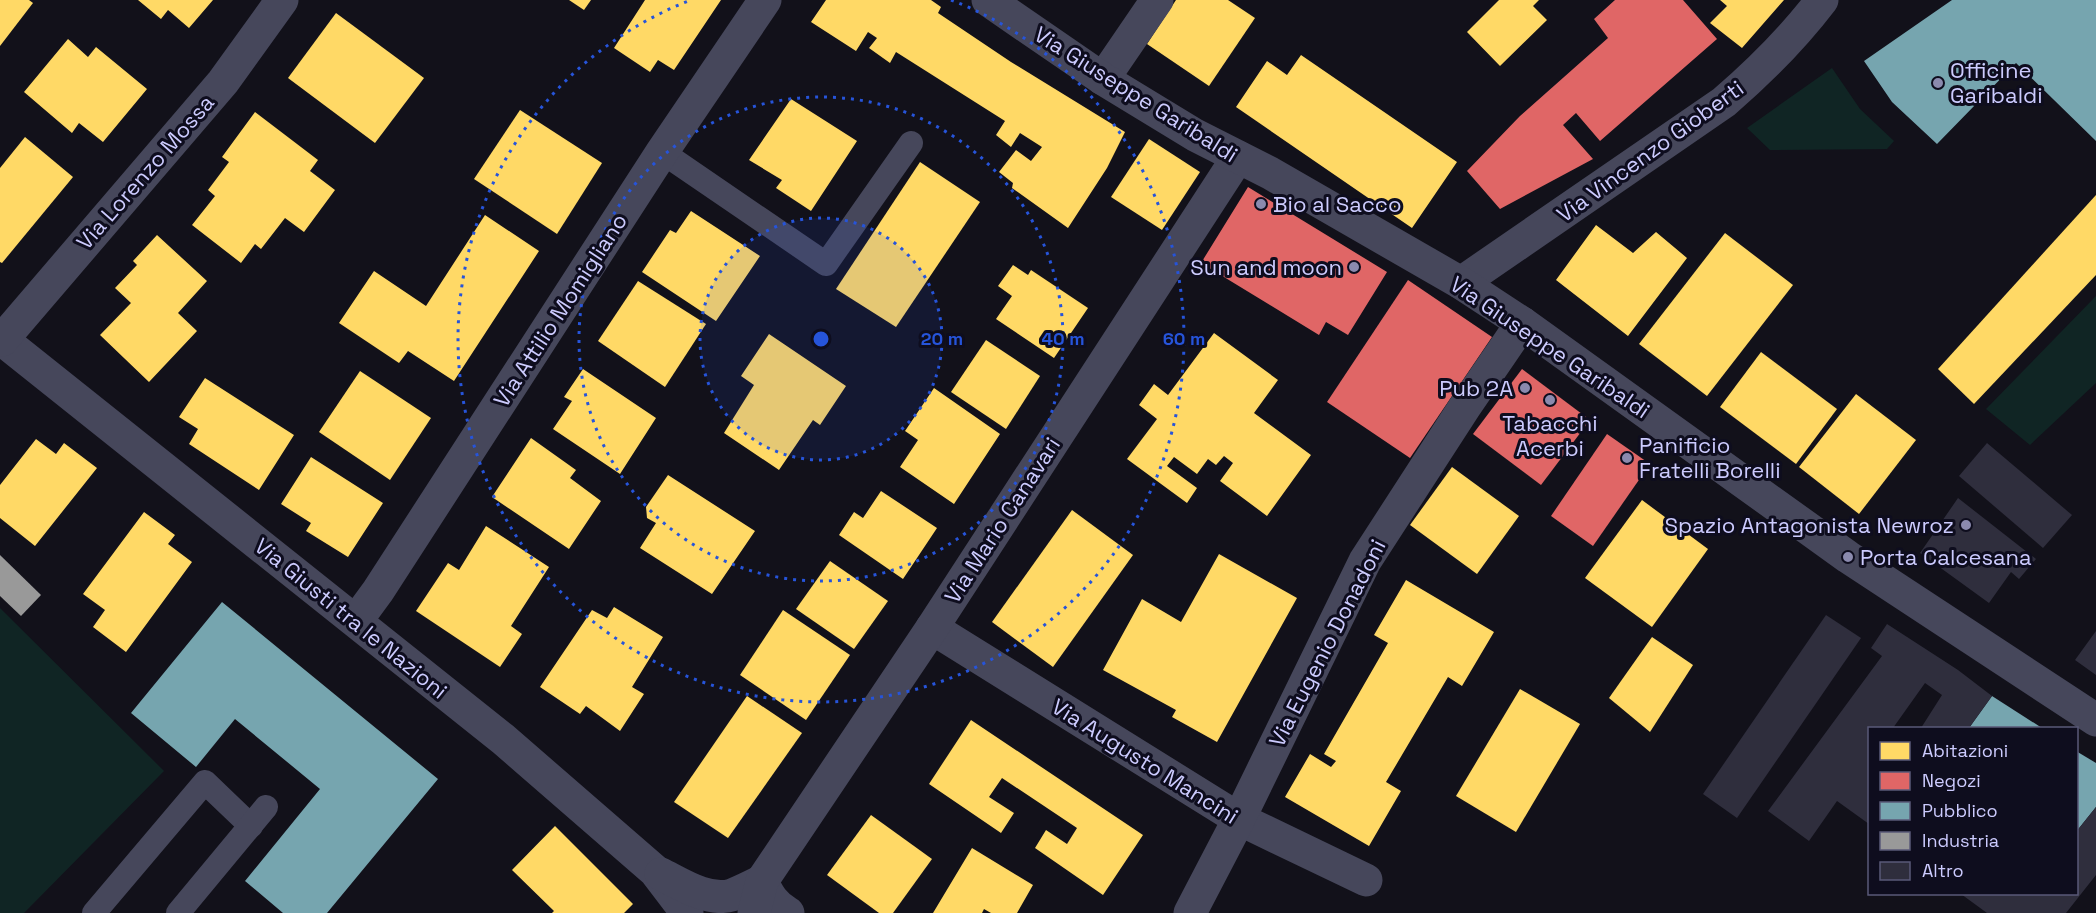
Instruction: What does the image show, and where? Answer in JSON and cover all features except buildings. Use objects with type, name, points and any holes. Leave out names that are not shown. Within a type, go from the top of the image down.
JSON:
[{"type":"street","name":"Via Lorenzo Mossa","points":[[1,339],[223,82],[282,0]]},
{"type":"street","name":"Via Attilio Momigliano","points":[[356,621],[378,591],[662,152],[765,0]]},
{"type":"street","name":"Via Giuseppe Garibaldi","points":[[988,0],[1103,79],[1195,135],[1270,174],[1461,283],[1522,322],[1848,557],[2096,720]]},
{"type":"street","points":[[1103,79],[1157,0]]},
{"type":"street","name":"Via Vincenzo Gioberti","points":[[1461,283],[1724,102],[1759,72],[1803,25],[1822,0]]},
{"type":"street","name":"Via Mario Canavari","points":[[754,913],[762,881],[932,628],[1238,157]]},
{"type":"street","name":"Via Eugenio Donadoni","points":[[1190,913],[1239,819],[1365,561],[1522,322]]},
{"type":"street","name":"Via Giusti tra le Nazioni","points":[[1,339],[503,739],[655,871],[687,913]]},
{"type":"street","name":"Via Augusto Mancini","points":[[932,628],[1239,819],[1366,880]]},
{"type":"street","points":[[655,871],[692,890],[716,897],[730,895],[762,881],[769,897],[788,913]]},
{"type":"lane","points":[[662,152],[826,264],[911,143]]},
{"type":"lane","points":[[94,913],[205,782],[251,826]]},
{"type":"lane","points":[[178,913],[266,807]]},
{"type":"green space","points":[[1832,68],[1860,109],[1894,141],[1887,149],[1770,150],[1747,128]]},
{"type":"green space","points":[[2096,296],[2096,383],[2030,445],[1986,409]]},
{"type":"green space","points":[[0,608],[164,771],[24,913],[0,913]]},
{"type":"place","name":"Officine Garibaldi","points":[[1938,83]]},
{"type":"place","name":"Bio al Sacco","points":[[1261,204]]},
{"type":"place","name":"Sun and moon","points":[[1354,267]]},
{"type":"place","name":"Pub 2A","points":[[1525,388]]},
{"type":"place","name":"Tabacchi Acerbi","points":[[1550,400]]},
{"type":"place","name":"Panificio Fratelli Borelli","points":[[1627,458]]},
{"type":"place","name":"Spazio Antagonista Newroz","points":[[1966,525]]},
{"type":"place","name":"Porta Calcesana","points":[[1848,557]]}]
